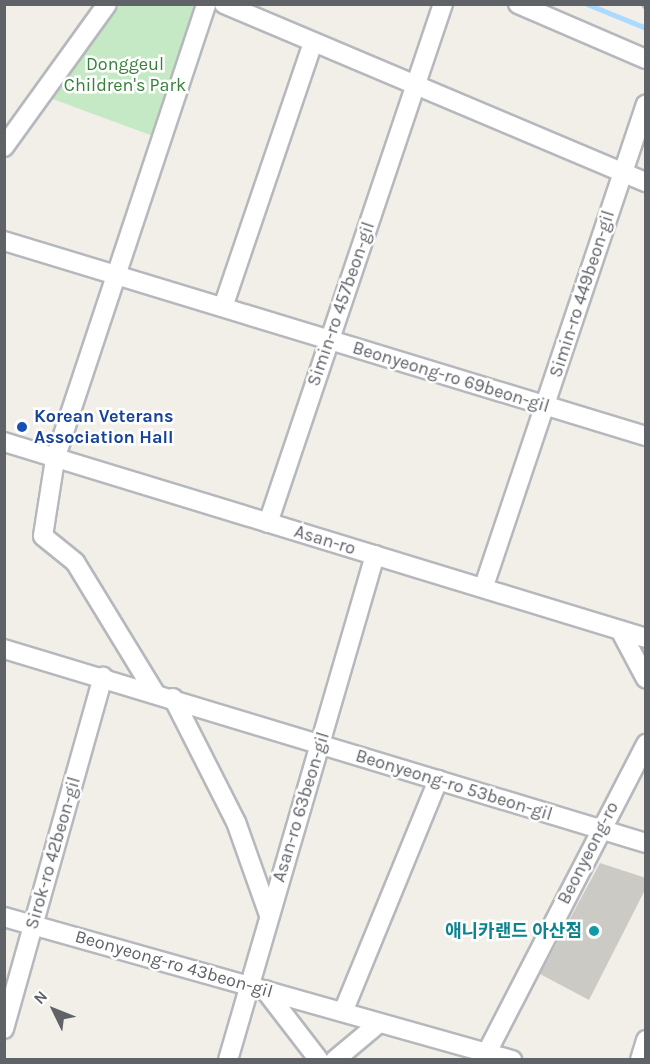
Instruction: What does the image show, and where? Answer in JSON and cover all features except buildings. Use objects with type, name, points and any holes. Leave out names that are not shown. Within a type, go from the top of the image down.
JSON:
[{"type":"street","points":[[4,147],[107,4]]},
{"type":"street","points":[[154,693],[75,562],[43,536],[54,459],[206,4]]},
{"type":"street","points":[[224,4],[645,182]]},
{"type":"street","name":"Simin-ro 457beon-gil","points":[[268,523],[443,4]]},
{"type":"street","points":[[518,4],[645,59]]},
{"type":"street","points":[[223,307],[313,42]]},
{"type":"street","name":"Simin-ro 449beon-gil","points":[[484,586],[645,105]]},
{"type":"street","name":"Beonyeong-ro 69beon-gil","points":[[4,241],[645,436]]},
{"type":"street","name":"Asan-ro","points":[[4,442],[54,459],[484,586],[645,638]]},
{"type":"street","name":"Asan-ro 63beon-gil","points":[[228,1059],[256,988],[269,915],[375,555]]},
{"type":"street","points":[[620,630],[645,679]]},
{"type":"street","name":"Beonyeong-ro 53beon-gil","points":[[4,649],[173,698],[645,843]]},
{"type":"street","name":"Sirok-ro 42beon-gil","points":[[4,1029],[103,677]]},
{"type":"street","points":[[173,698],[236,822],[269,915]]},
{"type":"street","name":"Beonyeong-ro","points":[[484,1057],[599,829],[645,744]]},
{"type":"street","points":[[343,1012],[438,780]]},
{"type":"street","name":"Beonyeong-ro 43beon-gil","points":[[4,916],[343,1012],[484,1057],[513,1059]]},
{"type":"street","points":[[256,988],[319,1059]]},
{"type":"street","points":[[335,1059],[379,1023]]},
{"type":"street","points":[[640,1059],[645,1040]]},
{"type":"path","points":[[620,4],[634,4]]},
{"type":"path","points":[[642,4],[645,9]]},
{"type":"green space","name":"Donggeul Children's Park","points":[[120,5],[192,5],[197,13],[153,136],[50,98]]},
{"type":"waterway","points":[[587,4],[646,28]]},
{"type":"place","name":"Korean Veterans Association Hall","points":[[22,427]]},
{"type":"place","name":"애니카랜드 아산점","points":[[594,931]]}]
